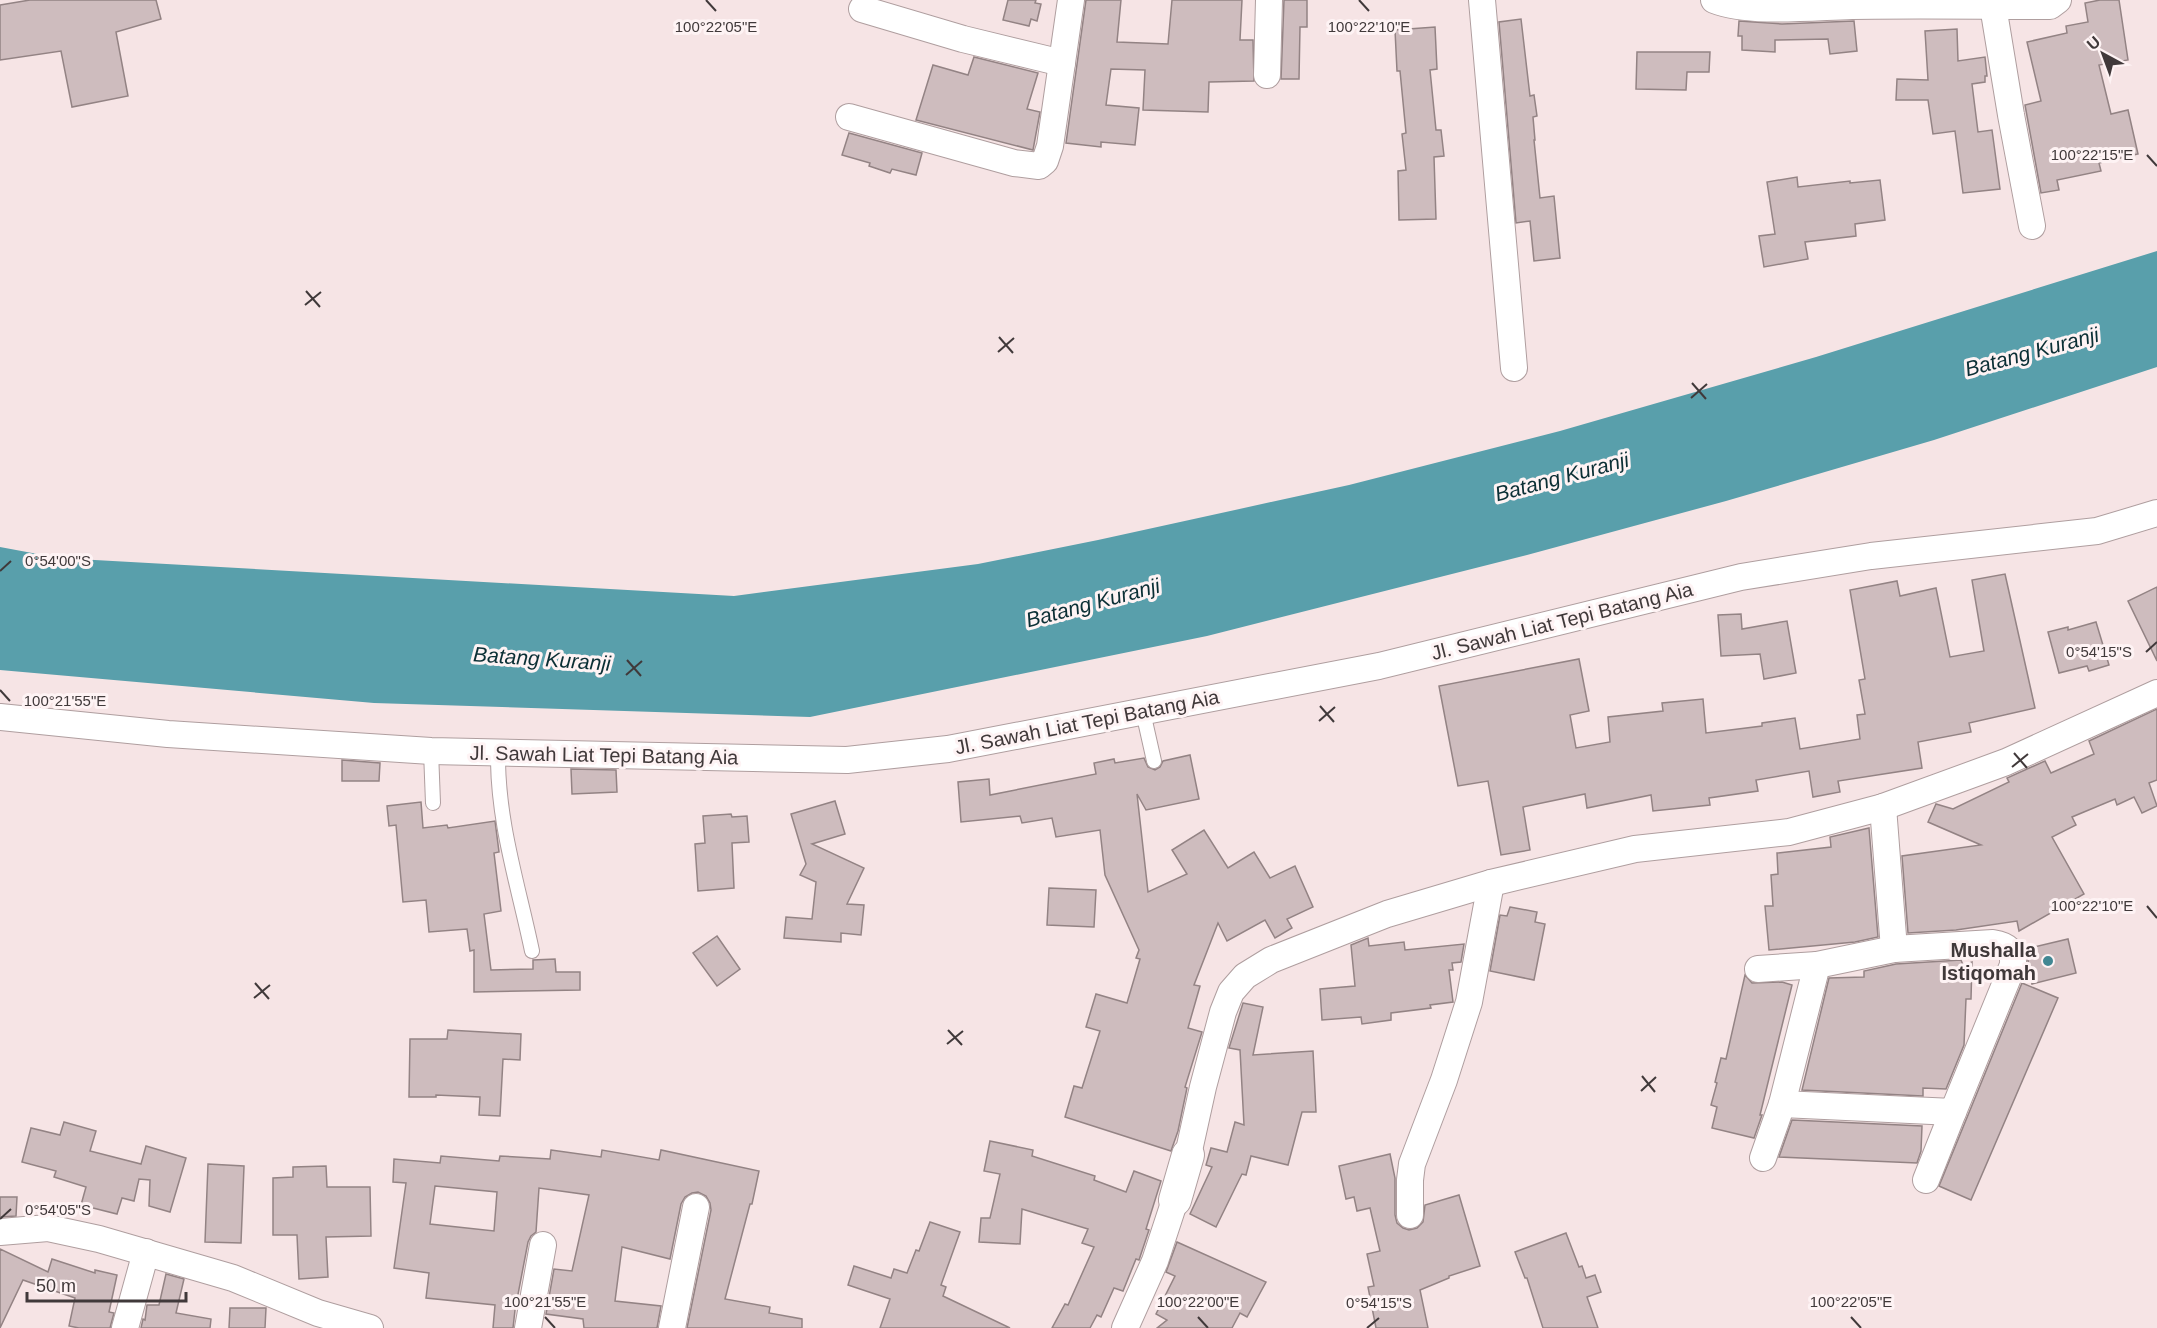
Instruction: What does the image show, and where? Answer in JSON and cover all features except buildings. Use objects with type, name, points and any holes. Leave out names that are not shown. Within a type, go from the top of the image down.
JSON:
[{"type":"street","points":[[849,117],[1014,163],[1037,167],[1048,155],[1071,0]]},
{"type":"street","points":[[1267,75],[1269,0]]},
{"type":"street","points":[[1482,0],[1514,368]]},
{"type":"street","points":[[1714,0],[1766,8],[2050,6],[2058,0]]},
{"type":"street","points":[[1993,6],[2032,226]]},
{"type":"street","points":[[862,9],[963,39],[1062,63]]},
{"type":"street","name":"Jl. Sawah Liat Tepi Batang Aia","points":[[0,717],[168,734],[431,750],[847,760],[948,749],[1379,666],[1742,577],[1871,556],[2097,531],[2157,513]]},
{"type":"street","points":[[1125,1328],[1155,1261],[1175,1200],[1223,1011],[1231,992],[1245,976],[1271,960],[1387,914],[1491,883],[1635,849],[1789,832],[1883,807],[2006,762],[2157,693]]},
{"type":"street","points":[[1883,807],[1888,848],[1894,949]]},
{"type":"street","points":[[1410,1215],[1412,1164],[1444,1080],[1469,1002],[1491,883]]},
{"type":"street","points":[[1758,969],[1817,965],[1894,949],[1993,943],[2009,948],[2013,957],[2013,965],[1926,1180]]},
{"type":"street","points":[[1762,1158],[1782,1104],[1817,965]]},
{"type":"street","points":[[1782,1104],[1953,1112]]},
{"type":"street","points":[[672,1328],[696,1207]]},
{"type":"street","points":[[0,1232],[48,1228],[75,1233],[233,1278],[318,1313],[358,1326]]},
{"type":"street","points":[[528,1328],[543,1245]]},
{"type":"street","points":[[125,1328],[146,1252]]},
{"type":"lane","points":[[1143,712],[1154,761]]},
{"type":"lane","points":[[431,750],[433,803]]},
{"type":"lane","points":[[498,752],[501,809],[508,853],[532,951]]},
{"type":"water","name":"Batang Kuranji","points":[[2157,251],[2157,367],[1934,440],[1726,501],[1527,555],[1207,636],[810,717],[374,703],[0,670],[0,547],[59,558],[734,596],[978,564],[1349,485],[1560,431],[1816,357]]},
{"type":"place","name":"Mushalla Istiqomah","points":[[2048,961]]}]
